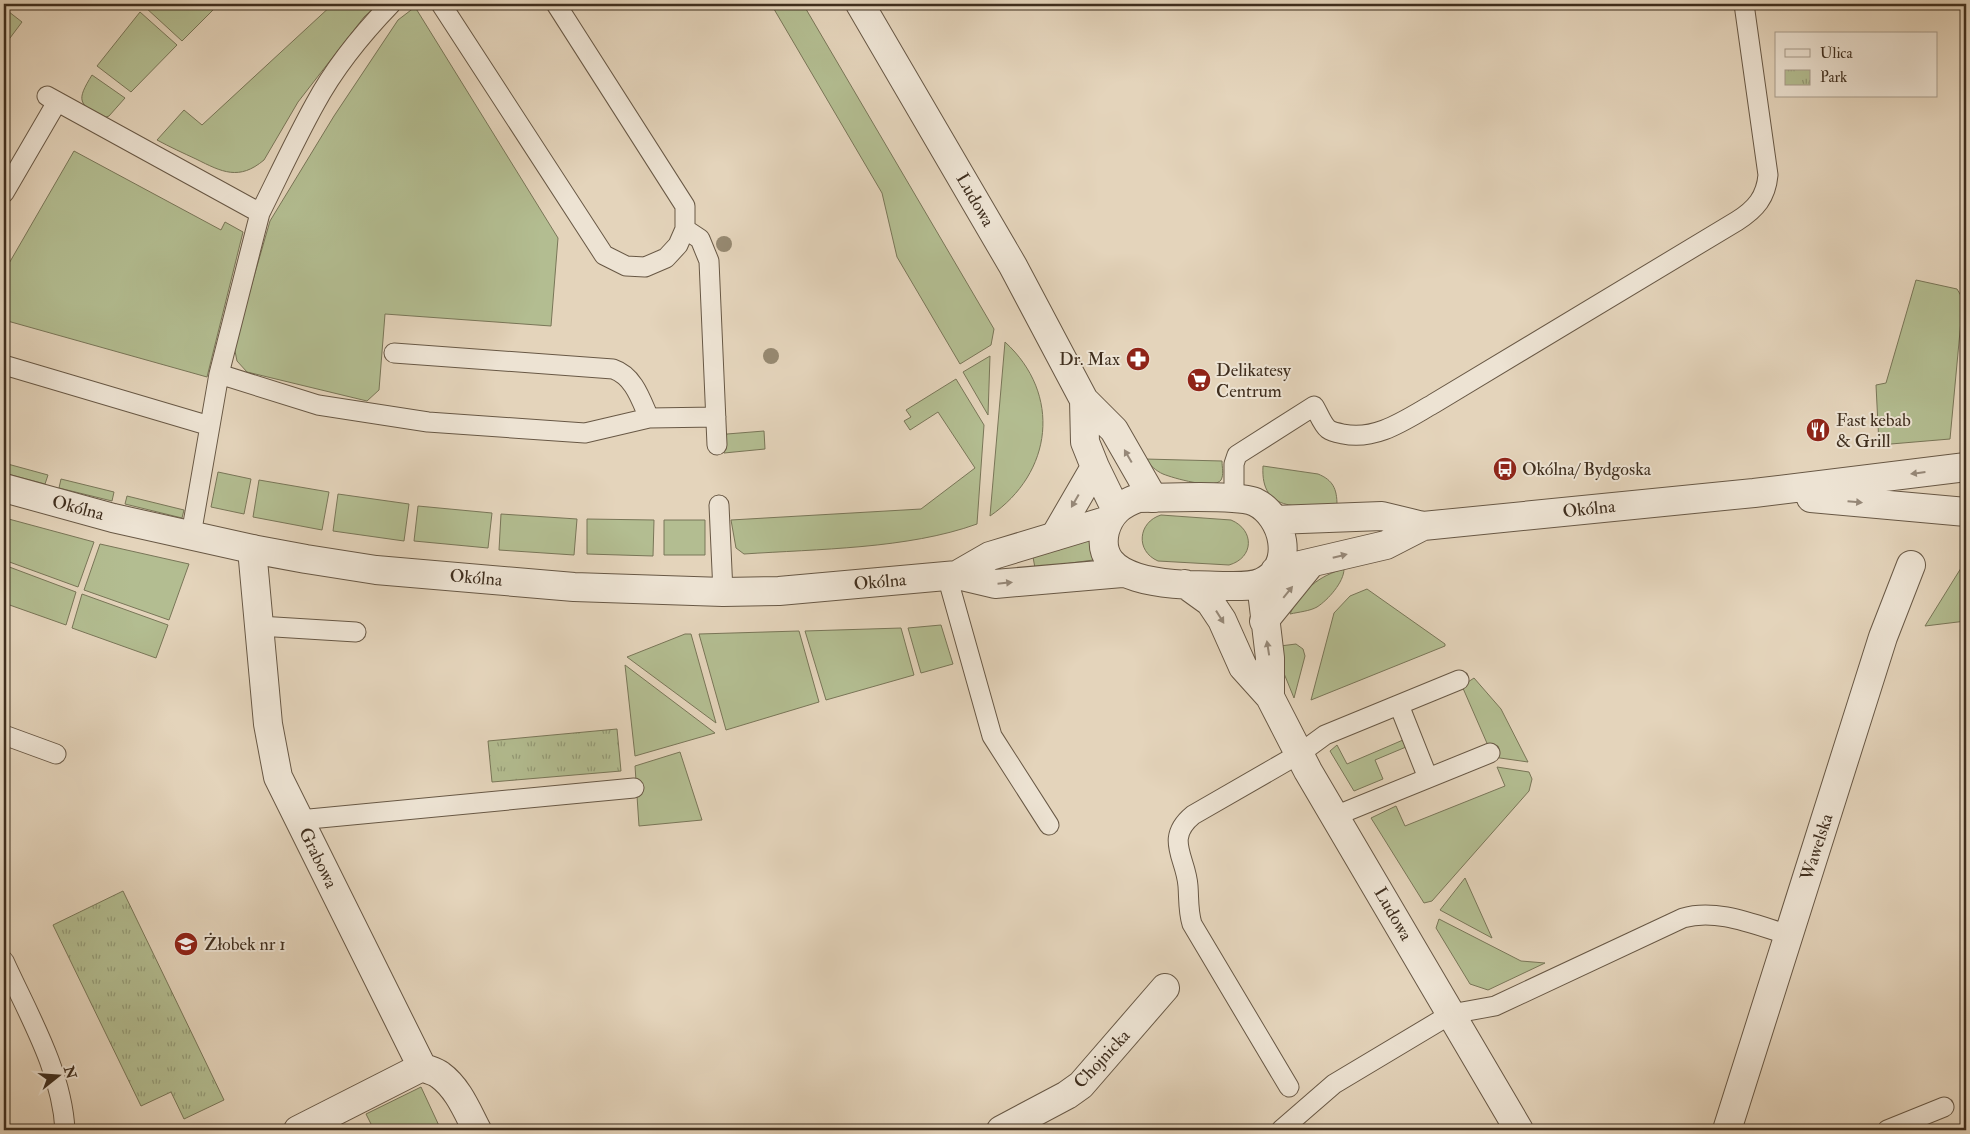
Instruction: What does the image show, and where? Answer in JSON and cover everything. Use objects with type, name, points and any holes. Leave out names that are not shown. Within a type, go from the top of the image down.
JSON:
[{"type":"street","name":"Ludowa","points":[[860,4],[1013,266],[1084,400],[1114,430],[1153,498]]},
{"type":"street","name":"Ludowa","points":[[1084,400],[1085,442],[1113,515]]},
{"type":"street","points":[[1055,536],[1095,467]]},
{"type":"street","name":"Okólna","points":[[952,576],[990,556],[1055,536],[1113,515],[1129,501],[1138,498],[1234,498],[1255,502],[1268,511],[1275,520],[1382,516],[1423,526],[1754,493],[1966,467]]},
{"type":"street","name":"Okólna","points":[[4,488],[113,518],[252,549],[376,570],[574,587],[724,592],[779,591],[952,576],[995,584],[1122,573],[1142,579],[1185,584],[1236,586],[1311,563],[1386,545],[1423,526]]},
{"type":"street","name":"Okólna","points":[[1754,493],[1966,512]]},
{"type":"street","points":[[1113,515],[1105,534],[1107,552],[1111,561],[1122,573]]},
{"type":"street","name":"Ludowa","points":[[1270,697],[1270,658],[1264,622],[1268,577],[1281,556],[1282,540],[1275,520]]},
{"type":"street","name":"Grabowa","points":[[252,549],[268,724],[274,763],[280,783],[422,1067]]},
{"type":"street","points":[[1264,622],[1311,563]]},
{"type":"street","name":"Wawelska","points":[[1727,1130],[1883,637],[1911,565]]},
{"type":"street","name":"Ludowa","points":[[1185,584],[1210,602],[1222,620],[1243,667],[1270,697],[1334,816],[1519,1130]]},
{"type":"street","name":"Chojnicka","points":[[1002,1130],[1067,1095],[1081,1085],[1165,988]]},
{"type":"street","points":[[310,1128],[422,1067],[439,1074],[452,1087],[477,1130]]},
{"type":"lane","points":[[190,535],[219,374],[260,213],[315,103],[335,71],[370,26],[391,4]]},
{"type":"lane","points":[[441,4],[604,255],[626,266],[645,267],[666,258],[678,245],[685,228],[685,206],[556,4]]},
{"type":"lane","points":[[1234,498],[1234,464],[1237,455],[1314,406],[1328,429],[1335,432],[1359,436],[1380,432],[1392,427],[1747,215],[1761,202],[1767,187],[1768,175],[1744,4]]},
{"type":"lane","points":[[4,193],[52,99],[260,213]]},
{"type":"lane","points":[[685,228],[700,239],[708,261],[717,445]]},
{"type":"lane","points":[[394,353],[613,369],[630,380],[650,418]]},
{"type":"lane","points":[[4,365],[210,426]]},
{"type":"lane","points":[[219,374],[318,405],[428,422],[585,433],[650,418],[716,417]]},
{"type":"lane","points":[[719,505],[724,592]]},
{"type":"lane","points":[[952,576],[992,736],[1049,825]]},
{"type":"lane","points":[[259,626],[356,632]]},
{"type":"lane","points":[[1289,1087],[1192,924],[1187,900],[1188,884],[1177,848],[1184,822],[1299,754],[1325,735],[1459,680]]},
{"type":"lane","points":[[1399,706],[1428,778]]},
{"type":"lane","points":[[4,735],[56,754]]},
{"type":"lane","points":[[1334,816],[1490,753]]},
{"type":"lane","points":[[300,820],[634,788]]},
{"type":"lane","points":[[1281,1130],[1334,1084],[1451,1014],[1495,1006],[1662,926],[1692,915],[1718,915],[1789,934]]},
{"type":"lane","points":[[4,961],[51,1064],[65,1117],[65,1130]]},
{"type":"lane","points":[[1887,1130],[1944,1107]]},
{"type":"green space","points":[[148,4],[219,4],[182,41],[145,7]]},
{"type":"green space","points":[[333,4],[378,4],[364,17],[298,102],[264,160],[255,167],[238,172],[222,171],[157,140],[184,110],[202,125]]},
{"type":"green space","points":[[771,4],[803,4],[994,329],[991,345],[960,364],[897,257],[882,193]]},
{"type":"green space","points":[[415,7],[558,238],[551,326],[385,314],[379,390],[367,401],[247,372],[237,361],[234,346],[270,221],[334,116],[398,20]]},
{"type":"green space","points":[[4,8],[22,22],[4,46]]},
{"type":"green space","points":[[140,12],[177,45],[131,92],[97,66]]},
{"type":"green space","points":[[92,75],[125,98],[109,116],[104,118],[89,109],[82,101],[83,91]]},
{"type":"green space","points":[[74,151],[221,230],[225,222],[243,232],[207,377],[4,320],[4,272]]},
{"type":"green space","points":[[1916,280],[1957,289],[1963,299],[1950,439],[1879,445],[1876,385],[1886,383]]},
{"type":"green space","points":[[1005,342],[1023,363],[1036,385],[1042,409],[1042,432],[1037,456],[1027,478],[1011,498],[990,516]]},
{"type":"green space","points":[[990,356],[988,415],[963,372]]},
{"type":"green space","points":[[956,379],[984,425],[977,524],[922,539],[832,549],[744,554],[736,548],[731,520],[921,509],[975,468],[938,412],[910,430],[904,421],[911,417],[906,410]]},
{"type":"green space","points":[[764,431],[765,449],[724,453],[723,442],[727,434]]},
{"type":"green space","points":[[1145,459],[1222,461],[1222,476],[1221,480],[1217,483],[1202,484],[1160,473]]},
{"type":"green space","points":[[4,463],[48,475],[45,484],[4,473]]},
{"type":"green space","points":[[1263,466],[1323,476],[1331,482],[1335,490],[1337,505],[1298,506],[1276,500],[1269,493],[1264,482]]},
{"type":"green space","points":[[218,472],[251,479],[244,514],[211,507]]},
{"type":"green space","points":[[61,479],[114,492],[112,501],[59,488]]},
{"type":"green space","points":[[259,480],[329,492],[322,530],[253,517]]},
{"type":"green space","points":[[338,494],[409,504],[404,541],[333,531]]},
{"type":"green space","points":[[127,496],[184,510],[182,518],[125,504]]},
{"type":"green space","points":[[418,506],[492,513],[488,548],[414,541]]},
{"type":"green space","points":[[501,514],[577,519],[574,555],[499,550]]},
{"type":"green space","points":[[1161,515],[1231,520],[1244,530],[1248,537],[1247,550],[1237,561],[1229,565],[1158,561],[1146,551],[1142,537],[1148,524]]},
{"type":"green space","points":[[5,518],[94,542],[78,587],[4,560]]},
{"type":"green space","points":[[587,519],[654,520],[653,556],[587,554]]},
{"type":"green space","points":[[664,520],[705,520],[705,555],[664,555]]},
{"type":"green space","points":[[1090,540],[1096,558],[1093,560],[1035,568],[1033,557]]},
{"type":"green space","points":[[100,544],[189,564],[169,620],[84,590]]},
{"type":"green space","points":[[1966,560],[1966,621],[1925,626]]},
{"type":"green space","points":[[4,565],[76,592],[66,625],[4,603]]},
{"type":"green space","points":[[1344,569],[1338,585],[1321,604],[1311,610],[1290,614],[1299,598],[1312,585],[1327,575]]},
{"type":"green space","points":[[1367,589],[1445,644],[1445,646],[1311,700],[1334,613],[1350,596]]},
{"type":"green space","points":[[82,594],[168,625],[156,658],[72,628]]},
{"type":"green space","points":[[941,625],[953,664],[921,673],[908,628]]},
{"type":"green space","points":[[901,628],[914,675],[826,700],[805,631]]},
{"type":"green space","points":[[799,631],[819,702],[726,730],[699,634]]},
{"type":"green space","points":[[685,634],[691,634],[716,723],[627,657]]},
{"type":"green space","points":[[1296,644],[1303,649],[1305,656],[1294,698],[1283,671],[1280,646]]},
{"type":"green space","points":[[625,665],[715,733],[635,756]]},
{"type":"green space","points":[[1474,678],[1501,709],[1528,762],[1493,757],[1462,686]]},
{"type":"green space","points":[[617,729],[621,771],[492,782],[488,741]]},
{"type":"green space","points":[[1403,740],[1406,747],[1375,760],[1383,779],[1354,791],[1330,751],[1337,745],[1347,764]]},
{"type":"green space","points":[[680,752],[702,820],[639,826],[635,766]]},
{"type":"green space","points":[[1497,767],[1529,772],[1532,779],[1529,791],[1432,901],[1424,903],[1371,818],[1396,806],[1405,826],[1505,786]]},
{"type":"green space","points":[[1465,878],[1492,938],[1440,910]]},
{"type":"green space","points":[[123,891],[224,1100],[184,1119],[171,1092],[141,1106],[53,925]]},
{"type":"green space","points":[[1439,919],[1521,961],[1545,963],[1488,990],[1470,984],[1436,928]]},
{"type":"green space","points":[[421,1087],[441,1130],[374,1130],[366,1114]]},
{"type":"place","name":"Dr. Max","points":[[1138,359]]},
{"type":"place","name":"Delikatesy Centrum","points":[[1199,380]]},
{"type":"place","name":"Fast kebab & Grill","points":[[1818,430]]},
{"type":"place","name":"Okólna/ Bydgoska","points":[[1505,469]]},
{"type":"place","name":"Żłobek nr 1","points":[[186,944]]}]
